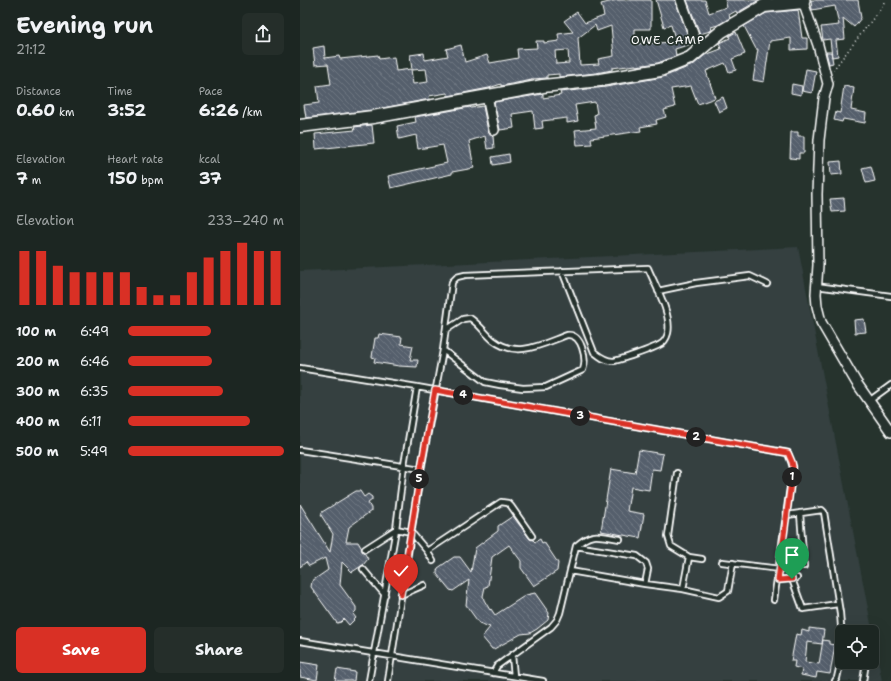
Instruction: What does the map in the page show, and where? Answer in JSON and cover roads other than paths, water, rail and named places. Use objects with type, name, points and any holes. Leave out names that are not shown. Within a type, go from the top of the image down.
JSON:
[{"type":"street","points":[[681,0],[699,50]]},
{"type":"street","points":[[300,126],[372,117],[543,86],[600,80],[660,70],[690,58],[722,31],[764,6],[804,1],[828,84],[824,98],[819,140],[817,194],[818,265],[816,306],[821,322],[869,401],[891,432]]},
{"type":"street","points":[[487,96],[494,130]]},
{"type":"lane","points":[[388,681],[421,468],[443,350],[452,282],[457,277],[465,275],[562,271],[648,268],[666,313],[668,331],[663,342],[659,346],[614,361],[604,359],[594,352],[562,271]]},
{"type":"lane","points":[[658,291],[696,283],[750,276],[767,284]]},
{"type":"lane","points":[[816,286],[891,296]]},
{"type":"lane","points":[[443,350],[485,382],[500,386],[523,388],[546,387],[583,370],[585,364],[581,345],[571,334],[533,348],[511,349],[498,344],[470,318],[463,319],[446,330]]},
{"type":"lane","points":[[300,368],[418,387],[788,453],[793,467],[780,570],[774,600]]},
{"type":"lane","points":[[869,401],[891,385]]},
{"type":"lane","points":[[369,681],[388,578],[404,465],[418,387]]},
{"type":"lane","points":[[300,450],[421,468]]},
{"type":"lane","points":[[677,473],[668,536],[671,546],[689,557],[702,559]]},
{"type":"lane","points":[[427,551],[501,502],[508,503],[511,506],[532,536]]},
{"type":"lane","points":[[787,515],[822,510],[824,512],[840,625]]},
{"type":"lane","points":[[800,513],[804,566]]},
{"type":"lane","points":[[365,549],[396,529],[411,532],[433,560]]},
{"type":"lane","points":[[493,673],[497,666],[551,627],[557,620],[576,546],[594,535],[620,539]]},
{"type":"lane","points":[[576,546],[637,556],[646,563],[648,569],[645,584]]},
{"type":"lane","points":[[683,589],[689,557]]},
{"type":"lane","points":[[722,562],[780,570]]},
{"type":"lane","points":[[570,571],[683,589],[719,597],[728,591],[733,563]]},
{"type":"lane","points":[[363,569],[385,595]]},
{"type":"lane","points":[[388,578],[404,580]]},
{"type":"lane","points":[[778,580],[795,578],[803,609],[838,604]]},
{"type":"lane","points":[[401,595],[424,585]]},
{"type":"lane","points":[[300,641],[543,681]]},
{"type":"lane","points":[[512,656],[514,676]]},
{"type":"lane","points":[[835,681],[839,669]]},
{"type":"lane","points":[[863,681],[865,669]]},
{"type":"district","name":"OWE CAMP","points":[[668,40]]}]
